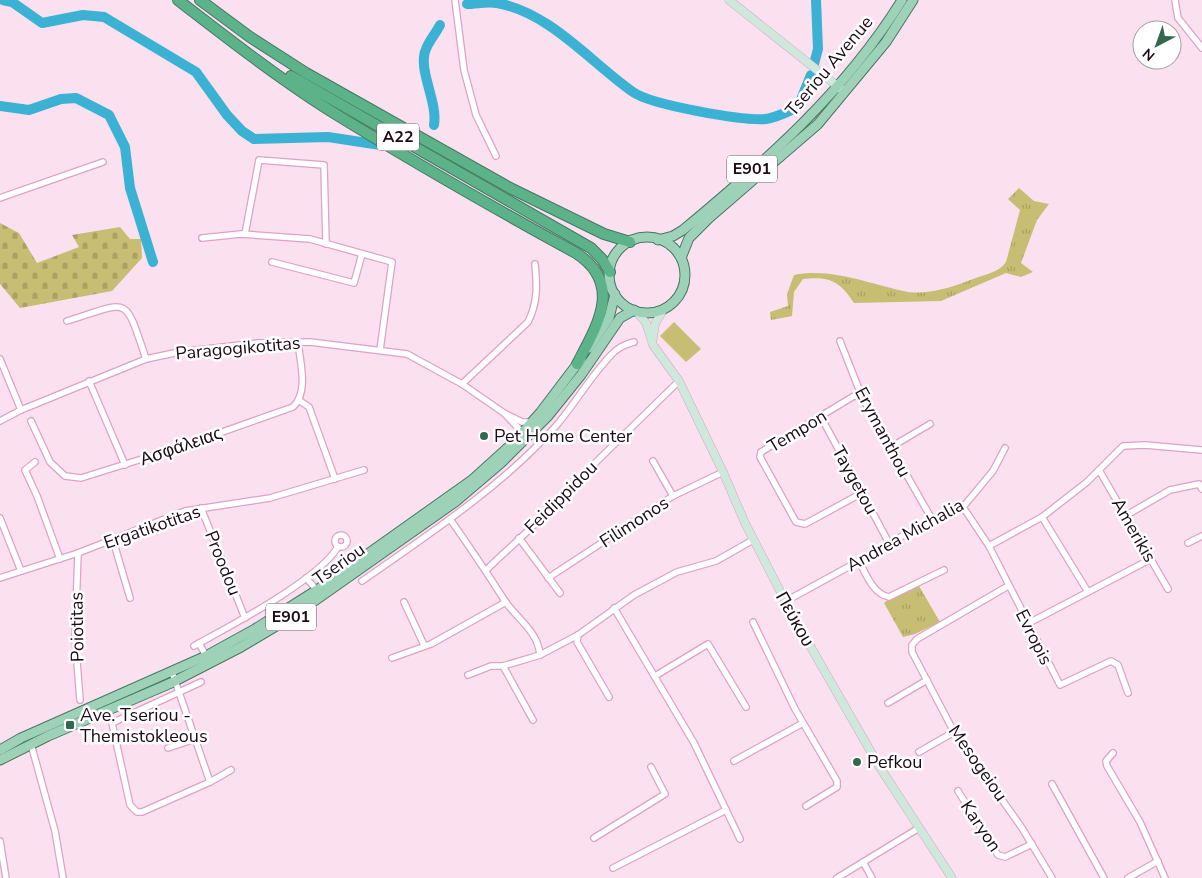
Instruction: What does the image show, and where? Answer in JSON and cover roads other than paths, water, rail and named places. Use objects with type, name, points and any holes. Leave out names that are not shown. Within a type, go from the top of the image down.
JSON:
[{"type":"highway","points":[[178,0],[246,52],[328,109],[433,174],[583,258],[599,278],[603,299],[599,321],[577,364]]},
{"type":"highway","name":"A22","points":[[185,0],[237,40],[296,79],[591,248],[602,259],[610,272]]},
{"type":"highway","name":"A22","points":[[200,0],[250,37],[306,73],[502,184],[604,234],[630,242]]},
{"type":"main road","points":[[728,0],[841,89]]},
{"type":"main road","name":"Tseriou Avenue","points":[[681,258],[689,238],[709,218],[818,124],[902,0]]},
{"type":"main road","name":"Tseriou Avenue","points":[[658,240],[673,236],[705,212],[841,89],[899,23],[913,0]]},
{"type":"main road","points":[[641,238],[658,240],[674,248],[681,258],[685,275],[682,292],[674,302],[663,310],[650,313],[636,311],[626,306],[615,294],[611,285],[610,272],[613,260],[620,249],[630,242],[641,238]]},
{"type":"main road","name":"Tseriou","points":[[0,760],[31,744],[110,710],[173,677],[206,656],[255,630],[317,590],[472,480],[532,422],[577,364],[610,318],[615,294]]},
{"type":"main road","points":[[656,350],[654,328],[663,310]]},
{"type":"main road","name":"Tseriou","points":[[0,750],[21,738],[173,677],[241,647],[293,616],[479,483],[524,443],[581,375],[620,318],[636,311]]},
{"type":"main road","name":"Πεύκου","points":[[636,311],[646,323],[656,350],[679,381],[754,540],[786,601],[860,733],[952,878]]},
{"type":"street","points":[[455,0],[464,70],[476,115],[496,156]]},
{"type":"street","points":[[1175,0],[1178,18],[1202,48]]},
{"type":"street","points":[[245,234],[259,160],[324,165],[326,244]]},
{"type":"street","points":[[0,198],[104,162]]},
{"type":"street","points":[[202,238],[245,234],[310,239],[392,262],[380,350]]},
{"type":"street","points":[[272,262],[354,283],[362,254]]},
{"type":"street","points":[[462,384],[528,322],[534,309],[537,293],[535,264]]},
{"type":"street","points":[[66,321],[116,305],[125,307],[131,314],[146,359]]},
{"type":"street","name":"Erymanthou","points":[[840,340],[862,397],[932,521]]},
{"type":"street","points":[[298,342],[302,393],[300,401],[309,407],[335,479]]},
{"type":"street","name":"Paragogikotitas","points":[[0,420],[89,381],[146,359],[179,352],[258,343],[310,342],[406,354],[462,384],[504,413],[522,432]]},
{"type":"street","points":[[362,581],[450,519],[503,477],[554,429],[580,398],[612,354],[625,344],[634,342]]},
{"type":"street","points":[[0,359],[3,373],[21,410]]},
{"type":"street","points":[[89,381],[124,465]]},
{"type":"street","name":"Feidippidou","points":[[486,570],[547,513],[679,381]]},
{"type":"street","name":"Tempon","points":[[862,397],[854,396],[761,452],[760,457],[796,522],[805,524],[862,493]]},
{"type":"street","name":"Ασφάλειας","points":[[31,421],[50,462],[65,476],[81,478],[293,407],[300,401]]},
{"type":"street","points":[[504,413],[522,422],[532,422]]},
{"type":"street","name":"Taygetou","points":[[821,417],[889,542]]},
{"type":"street","points":[[891,448],[930,424]]},
{"type":"street","points":[[989,546],[1042,517],[1099,470],[1123,446],[1144,445],[1202,450]]},
{"type":"street","name":"Andrea Michalia","points":[[786,601],[859,561],[889,542],[957,508],[963,507],[993,471],[1005,448]]},
{"type":"street","points":[[653,461],[673,496]]},
{"type":"street","points":[[35,462],[25,470],[37,496],[60,558]]},
{"type":"street","name":"Ergatikotitas","points":[[0,578],[78,553],[185,512],[270,498],[364,470]]},
{"type":"street","name":"Amerikis","points":[[1099,470],[1168,589]]},
{"type":"street","name":"Filimonos","points":[[548,578],[673,496],[723,472]]},
{"type":"street","points":[[1125,516],[1170,490],[1199,484],[1202,490]]},
{"type":"street","name":"Evropis","points":[[963,507],[989,546],[1027,624],[1060,685],[1112,662],[1118,665],[1128,693]]},
{"type":"street","name":"Proodou","points":[[201,508],[245,618]]},
{"type":"street","points":[[1042,517],[1088,592]]},
{"type":"street","points":[[0,518],[22,570]]},
{"type":"street","points":[[450,519],[506,602],[532,632],[540,655]]},
{"type":"street","points":[[1188,543],[1202,536]]},
{"type":"street","points":[[519,538],[560,592]]},
{"type":"street","points":[[113,540],[130,598]]},
{"type":"street","points":[[468,675],[490,666],[503,666],[540,655],[578,636],[634,595],[677,572],[716,561],[754,540]]},
{"type":"street","points":[[206,656],[197,644],[245,618],[306,578],[333,555],[338,547]]},
{"type":"street","name":"Poiotitas","points":[[78,553],[75,637],[80,700]]},
{"type":"street","points":[[1027,624],[1150,559]]},
{"type":"street","points":[[859,561],[876,591],[882,596],[889,597],[944,570]]},
{"type":"street","points":[[306,578],[317,590]]},
{"type":"street","name":"Mesogeiou","points":[[1008,586],[917,639],[912,645],[912,652],[954,732],[991,782],[1052,878]]},
{"type":"street","points":[[404,602],[424,645]]},
{"type":"street","points":[[392,658],[431,644],[506,602]]},
{"type":"street","points":[[614,608],[694,743],[740,839]]},
{"type":"street","points":[[753,622],[803,724],[837,781],[837,787],[806,806]]},
{"type":"street","points":[[578,636],[577,642],[609,697]]},
{"type":"street","points":[[655,676],[708,644],[746,707]]},
{"type":"street","points":[[503,666],[533,720]]},
{"type":"street","points":[[173,677],[210,782]]},
{"type":"street","points":[[888,703],[927,680]]},
{"type":"street","points":[[112,723],[201,682]]},
{"type":"street","points":[[110,710],[130,805],[137,812],[142,812],[210,782],[231,770]]},
{"type":"street","points":[[734,761],[803,724]]},
{"type":"street","points":[[918,752],[954,732]]},
{"type":"street","points":[[168,748],[195,739]]},
{"type":"street","points":[[31,744],[55,831],[63,878]]},
{"type":"street","points":[[1113,753],[1106,761],[1107,766],[1140,822],[1164,878]]},
{"type":"street","points":[[594,838],[665,794],[651,767]]},
{"type":"street","points":[[1052,784],[1104,878]]},
{"type":"street","name":"Karyon","points":[[958,791],[998,855],[1005,857],[1032,844]]},
{"type":"street","points":[[613,868],[726,810]]},
{"type":"street","points":[[837,878],[919,828]]},
{"type":"street","points":[[0,841],[6,878]]},
{"type":"street","points":[[1128,878],[1158,861]]},
{"type":"street","points":[[863,862],[872,878]]},
{"type":"waterway","points":[[3,0],[12,2],[42,23],[83,15],[104,17],[196,72],[227,115],[242,131],[254,139],[328,137],[387,146]]},
{"type":"waterway","points":[[814,64],[818,49],[816,0]]},
{"type":"waterway","points":[[467,4],[486,2],[517,8],[535,17],[569,40],[633,92],[643,97],[677,107],[738,117],[766,119],[798,107],[811,75]]},
{"type":"waterway","points":[[434,125],[433,106],[424,66],[424,57],[427,46],[440,25]]},
{"type":"waterway","points":[[0,106],[29,110],[61,99],[76,98],[109,115],[125,147],[130,188],[153,262]]},
{"type":"place","name":"Pet Home Center","points":[[484,436]]},
{"type":"place","name":"Ave. Tseriou - Themistokleous","points":[[70,725]]},
{"type":"place","name":"Pefkou","points":[[857,762]]}]
